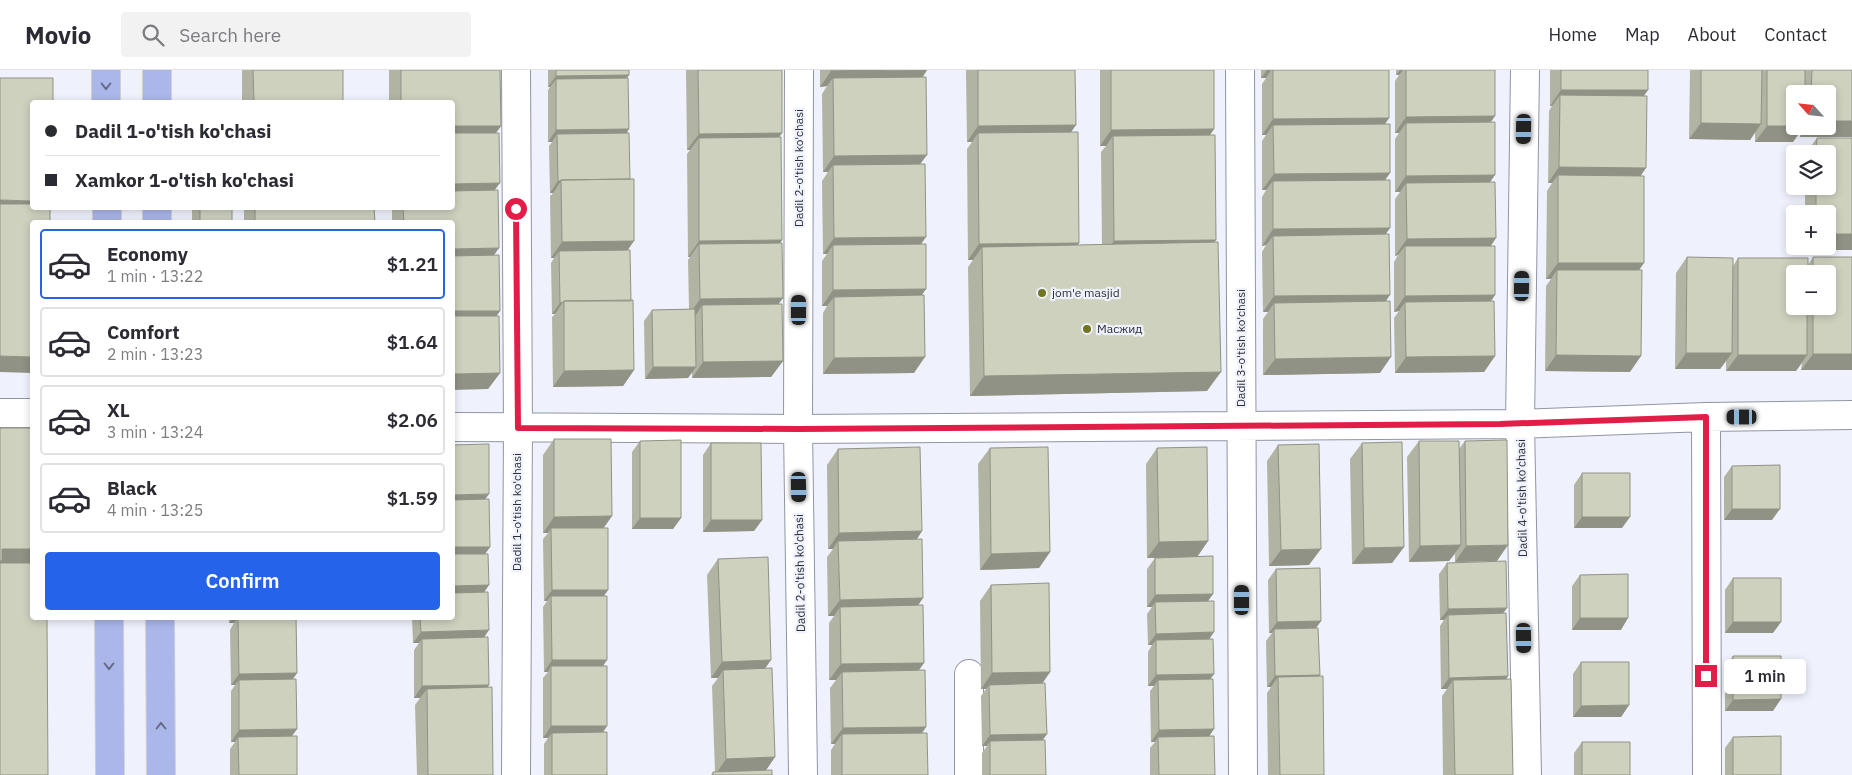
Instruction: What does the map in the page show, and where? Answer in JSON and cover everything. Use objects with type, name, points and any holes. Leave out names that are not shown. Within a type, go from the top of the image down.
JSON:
[{"type":"main road","points":[[106,70],[106,100]]},
{"type":"main road","points":[[157,70],[157,100]]},
{"type":"main road","points":[[109,620],[110,775]]},
{"type":"main road","points":[[160,620],[161,775]]},
{"type":"street","name":"Dadil 1-o'tish ko'chasi","points":[[516,70],[518,428],[516,775]]},
{"type":"street","name":"Dadil 2-o'tish ko'chasi","points":[[799,70],[798,429],[802,775]]},
{"type":"street","name":"Dadil 3-o'tish ko'chasi","points":[[1240,70],[1243,775]]},
{"type":"street","name":"Dadil 4-o'tish ko'chasi","points":[[1525,70],[1520,424],[1527,775]]},
{"type":"street","points":[[0,413],[30,413]]},
{"type":"street","points":[[455,428],[798,429],[1520,424],[1706,417],[1852,415]]},
{"type":"street","points":[[1706,417],[1707,775]]},
{"type":"street","points":[[969,674],[969,775]]},
{"type":"building","points":[[253,70],[343,70],[343,100],[254,100]]},
{"type":"building","points":[[401,70],[500,70],[501,126],[455,126],[455,100],[401,100]]},
{"type":"building","points":[[556,70],[629,70],[629,75],[556,76]]},
{"type":"building","points":[[698,70],[782,70],[782,133],[699,134]]},
{"type":"building","points":[[831,70],[886,70],[831,71]]},
{"type":"building","points":[[978,70],[1075,70],[1076,125],[978,126]]},
{"type":"building","points":[[1111,70],[1214,70],[1214,129],[1111,130]]},
{"type":"building","points":[[1273,70],[1389,70],[1389,118],[1273,119]]},
{"type":"building","points":[[1406,70],[1495,70],[1495,116],[1406,117]]},
{"type":"building","points":[[1561,70],[1648,70],[1648,90],[1561,90]]},
{"type":"building","points":[[1701,70],[1762,70],[1761,124],[1701,123]]},
{"type":"building","points":[[1767,70],[1805,70],[1805,85],[1786,85],[1786,126],[1767,126]]},
{"type":"building","points":[[1812,70],[1852,70],[1852,121],[1836,121],[1836,85],[1811,85]]},
{"type":"building","points":[[926,77],[927,155],[834,156],[833,78]]},
{"type":"building","points":[[0,78],[53,78],[53,100],[30,100],[30,201],[0,200]]},
{"type":"building","points":[[628,78],[629,129],[556,130],[556,79]]},
{"type":"building","points":[[1560,95],[1647,96],[1646,168],[1559,167]]},
{"type":"building","points":[[1495,122],[1495,175],[1406,176],[1406,123]]},
{"type":"building","points":[[1390,124],[1390,173],[1274,174],[1273,125]]},
{"type":"building","points":[[1078,132],[1079,243],[979,244],[978,133]]},
{"type":"building","points":[[455,133],[499,133],[500,183],[455,184]]},
{"type":"building","points":[[629,133],[630,179],[558,181],[557,134]]},
{"type":"building","points":[[1215,135],[1216,240],[1114,241],[1113,136]]},
{"type":"building","points":[[781,137],[782,240],[699,241],[699,138]]},
{"type":"building","points":[[1817,138],[1852,138],[1852,234],[1836,234],[1836,205],[1816,205],[1816,195],[1836,195],[1836,145],[1817,145]]},
{"type":"building","points":[[925,164],[926,237],[834,238],[833,165]]},
{"type":"building","points":[[1558,175],[1644,176],[1644,263],[1558,263]]},
{"type":"building","points":[[634,179],[634,241],[562,242],[561,180]]},
{"type":"building","points":[[1390,180],[1390,228],[1273,229],[1273,181]]},
{"type":"building","points":[[1495,182],[1496,238],[1407,239],[1406,183]]},
{"type":"building","points":[[498,190],[499,248],[455,249],[455,220],[404,220],[403,210],[455,210],[455,191]]},
{"type":"building","points":[[0,204],[30,204],[30,210],[50,210],[50,220],[30,220],[30,357],[0,356]]},
{"type":"building","points":[[200,210],[232,210],[232,220],[200,220]]},
{"type":"building","points":[[255,210],[374,210],[375,220],[255,220]]},
{"type":"building","points":[[1389,234],[1390,295],[1274,296],[1273,236]]},
{"type":"building","name":"Масжид","points":[[1218,242],[1221,372],[984,376],[982,247]]},
{"type":"building","points":[[782,243],[783,298],[700,299],[699,244]]},
{"type":"building","points":[[926,244],[926,289],[833,290],[833,245]]},
{"type":"building","points":[[1405,246],[1495,246],[1495,295],[1405,296]]},
{"type":"building","points":[[630,250],[631,301],[564,301],[560,303],[559,251]]},
{"type":"building","points":[[499,255],[500,311],[455,311],[455,256]]},
{"type":"building","points":[[1687,257],[1733,258],[1732,353],[1686,353]]},
{"type":"building","points":[[1813,257],[1852,257],[1852,354],[1813,354],[1813,315],[1836,315],[1836,265],[1813,265]]},
{"type":"building","points":[[1738,258],[1808,258],[1808,265],[1786,265],[1786,315],[1807,315],[1807,355],[1738,355]]},
{"type":"building","points":[[1557,270],[1642,270],[1641,356],[1556,355]]},
{"type":"building","points":[[924,295],[925,357],[834,358],[834,297]]},
{"type":"building","points":[[633,300],[634,370],[564,371],[564,301]]},
{"type":"building","points":[[1390,301],[1391,357],[1275,359],[1274,303]]},
{"type":"building","points":[[1494,301],[1495,356],[1406,357],[1405,302]]},
{"type":"building","points":[[782,304],[783,361],[703,362],[702,305]]},
{"type":"building","points":[[695,309],[696,367],[653,367],[652,310]]},
{"type":"building","points":[[455,316],[499,316],[500,373],[455,374]]},
{"type":"building","points":[[0,428],[30,428],[30,549],[2,549],[2,561],[0,561]]},
{"type":"building","points":[[554,439],[611,439],[612,516],[554,517]]},
{"type":"building","points":[[681,440],[681,518],[640,518],[640,441]]},
{"type":"building","points":[[1507,440],[1508,545],[1466,546],[1465,441]]},
{"type":"building","points":[[1419,441],[1459,441],[1461,545],[1420,546]]},
{"type":"building","points":[[1402,442],[1404,547],[1364,548],[1362,443]]},
{"type":"building","points":[[711,443],[761,443],[762,520],[711,520]]},
{"type":"building","points":[[489,444],[489,494],[455,495],[455,445]]},
{"type":"building","points":[[1319,444],[1321,549],[1281,550],[1278,445]]},
{"type":"building","points":[[920,447],[922,531],[839,533],[838,449]]},
{"type":"building","points":[[1048,447],[1050,552],[991,554],[990,448]]},
{"type":"building","points":[[1207,447],[1208,541],[1159,542],[1157,448]]},
{"type":"building","points":[[1780,465],[1780,509],[1732,509],[1732,466]]},
{"type":"building","points":[[1582,473],[1630,473],[1630,517],[1582,517]]},
{"type":"building","points":[[489,499],[490,547],[455,547],[455,500]]},
{"type":"building","points":[[551,528],[608,528],[608,590],[552,590]]},
{"type":"building","points":[[922,539],[923,598],[840,600],[838,541]]},
{"type":"building","points":[[455,554],[488,554],[489,585],[455,586]]},
{"type":"building","points":[[1213,556],[1213,594],[1155,595],[1155,558]]},
{"type":"building","points":[[768,557],[771,660],[722,662],[718,559]]},
{"type":"building","points":[[1506,561],[1507,608],[1448,609],[1447,563]]},
{"type":"building","points":[[0,563],[30,563],[30,620],[47,620],[48,775],[0,775]]},
{"type":"building","points":[[1320,568],[1321,621],[1277,622],[1276,569]]},
{"type":"building","points":[[1628,574],[1628,618],[1580,618],[1580,575]]},
{"type":"building","points":[[1733,578],[1781,578],[1781,622],[1733,622]]},
{"type":"building","points":[[1049,583],[1050,672],[992,673],[991,585]]},
{"type":"building","points":[[488,592],[489,630],[421,632],[420,620],[455,620],[455,593]]},
{"type":"building","points":[[551,596],[607,596],[607,660],[552,660]]},
{"type":"building","points":[[1214,601],[1214,632],[1156,634],[1155,602]]},
{"type":"building","points":[[923,605],[924,663],[841,664],[840,607]]},
{"type":"building","points":[[1506,613],[1508,676],[1449,678],[1448,615]]},
{"type":"building","points":[[238,620],[296,620],[297,673],[239,674]]},
{"type":"building","points":[[1318,628],[1320,675],[1275,676],[1274,629]]},
{"type":"building","points":[[488,637],[489,685],[422,686],[422,639]]},
{"type":"building","points":[[1213,639],[1214,674],[1156,675],[1156,640]]},
{"type":"building","points":[[1733,656],[1781,656],[1781,699],[1733,700]]},
{"type":"building","points":[[1581,662],[1629,662],[1629,705],[1581,706]]},
{"type":"building","points":[[551,666],[607,666],[607,726],[551,726]]},
{"type":"building","points":[[772,668],[775,757],[726,759],[723,670]]},
{"type":"building","points":[[925,670],[926,727],[843,728],[842,672]]},
{"type":"building","points":[[1323,676],[1324,775],[1280,775],[1278,677]]},
{"type":"building","points":[[296,679],[297,729],[239,730],[239,680]]},
{"type":"building","points":[[1213,679],[1214,729],[1159,730],[1158,680]]},
{"type":"building","points":[[1511,679],[1513,775],[1455,775],[1453,680]]},
{"type":"building","points":[[1045,683],[1047,734],[990,735],[989,685]]},
{"type":"building","points":[[492,687],[493,775],[428,775],[427,689]]},
{"type":"building","points":[[607,732],[607,775],[552,775],[552,733]]},
{"type":"building","points":[[927,733],[928,775],[842,775],[842,734]]},
{"type":"building","points":[[297,736],[297,775],[239,775],[238,737]]},
{"type":"building","points":[[1214,736],[1215,775],[1159,775],[1158,737]]},
{"type":"building","points":[[1781,736],[1781,775],[1733,775],[1733,737]]},
{"type":"building","points":[[1045,740],[1046,775],[990,775],[990,741]]},
{"type":"building","points":[[1582,742],[1630,742],[1630,775],[1582,775]]},
{"type":"building","points":[[772,770],[772,775],[713,775],[713,772]]},
{"type":"place","name":"jom'e masjid","points":[[1042,293]]},
{"type":"place","name":"Масжид","points":[[1087,329]]},
{"type":"route","points":[[516,209],[518,428],[798,429],[1520,424],[1706,417],[1706,676]]}]
